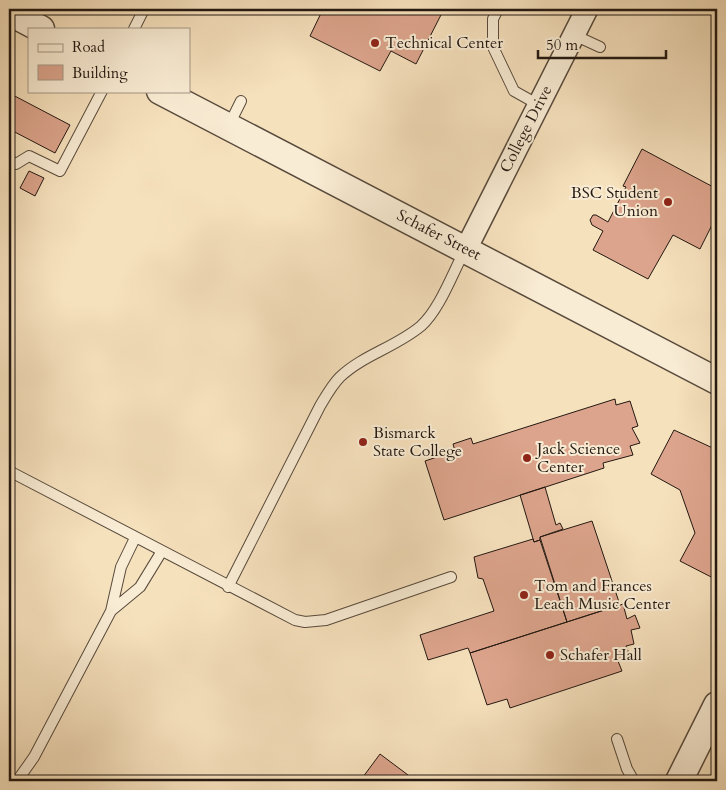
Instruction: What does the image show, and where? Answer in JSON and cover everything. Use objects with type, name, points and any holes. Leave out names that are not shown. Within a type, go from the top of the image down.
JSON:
[{"type":"street","name":"College Drive","points":[[466,249],[587,9]]},
{"type":"street","points":[[9,12],[39,28]]},
{"type":"street","name":"Schafer Street","points":[[162,92],[717,381]]},
{"type":"street","points":[[679,781],[717,705]]},
{"type":"lane","points":[[134,28],[144,9]]},
{"type":"lane","points":[[498,9],[493,19],[493,47],[514,91],[539,105]]},
{"type":"lane","points":[[574,35],[600,47]]},
{"type":"lane","points":[[9,160],[16,164],[29,156],[60,171],[101,92]]},
{"type":"lane","points":[[228,127],[241,101]]},
{"type":"lane","points":[[228,587],[326,396],[339,378],[357,364],[406,337],[428,319],[466,249]]},
{"type":"lane","points":[[9,472],[295,620],[316,622],[451,577]]},
{"type":"lane","points":[[17,781],[47,734],[111,611],[121,567],[135,538]]},
{"type":"lane","points":[[111,611],[140,587],[162,551]]},
{"type":"lane","points":[[617,739],[627,770],[634,781]]},
{"type":"building","name":"Technical Center","points":[[323,9],[444,9],[416,64],[391,51],[380,71],[310,36]]},
{"type":"building","points":[[9,93],[70,125],[55,153],[9,129]]},
{"type":"building","name":"BSC Student Union","points":[[642,149],[717,189],[717,215],[700,249],[673,235],[648,279],[593,250],[603,231],[592,225],[590,220],[593,215],[596,215],[608,222],[626,187],[623,186]]},
{"type":"building","points":[[29,171],[44,178],[35,196],[20,188]]},
{"type":"building","name":"Jack Science Center","points":[[615,399],[616,405],[630,401],[638,426],[632,428],[640,443],[630,446],[633,455],[603,463],[604,468],[444,520],[425,461],[455,451],[453,444],[471,438],[473,444]]},
{"type":"building","points":[[674,430],[717,450],[717,580],[680,561],[695,533],[680,490],[651,474]]},
{"type":"building","points":[[545,487],[556,525],[560,523],[563,529],[540,537],[540,540],[534,542],[520,495]]},
{"type":"building","points":[[592,521],[620,605],[567,622],[540,537]]},
{"type":"building","name":"Tom and Frances Leach Music Center","points":[[533,539],[534,542],[540,540],[567,622],[470,653],[468,648],[428,660],[420,635],[494,611],[483,579],[478,578],[474,557]]},
{"type":"building","name":"Schafer Hall","points":[[623,604],[627,619],[635,615],[640,628],[631,630],[634,644],[626,646],[631,658],[618,661],[622,671],[510,708],[507,699],[487,705],[470,653]]},
{"type":"building","points":[[380,754],[416,781],[360,781]]},
{"type":"place","name":"Technical Center","points":[[375,43]]},
{"type":"place","name":"BSC Student Union","points":[[668,202]]},
{"type":"place","name":"Bismarck State College","points":[[363,442]]},
{"type":"place","name":"Jack Science Center","points":[[527,458]]},
{"type":"place","name":"Tom and Frances Leach Music Center","points":[[524,595]]},
{"type":"place","name":"Schafer Hall","points":[[550,655]]}]
